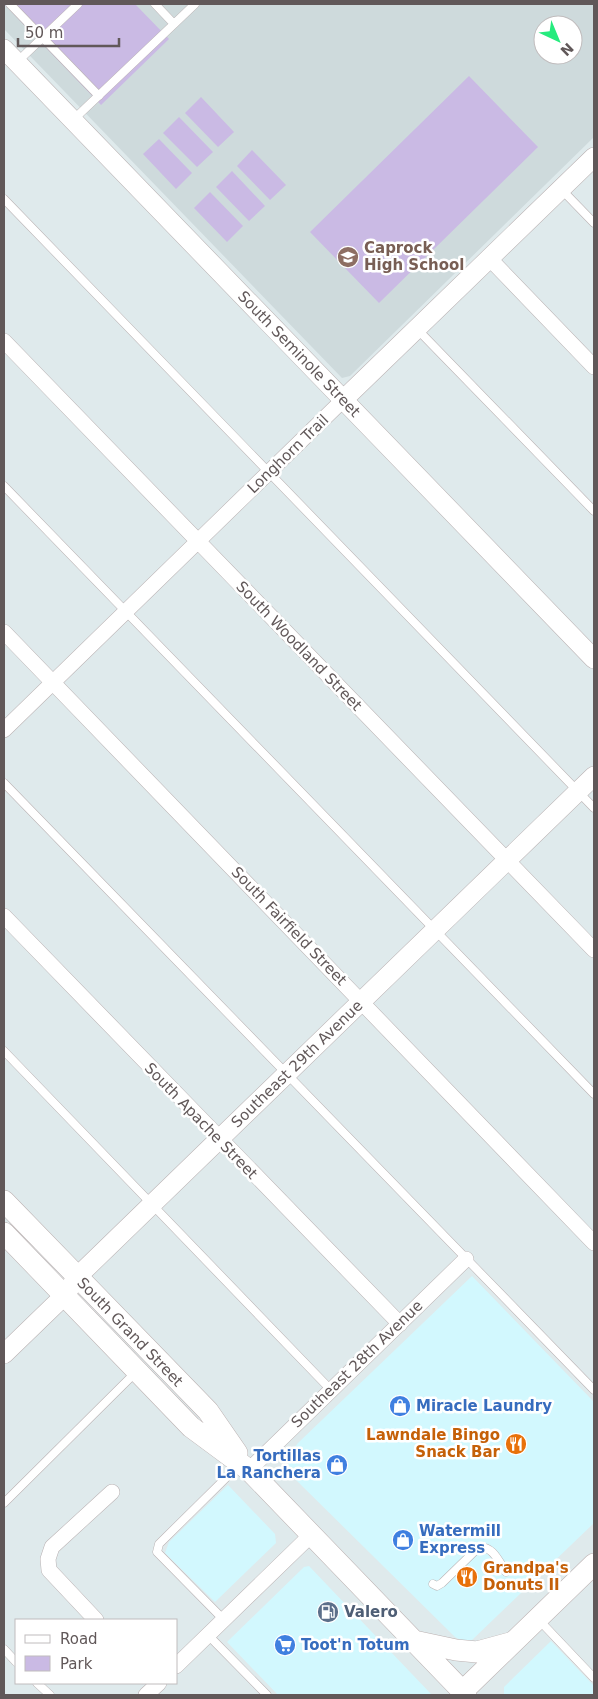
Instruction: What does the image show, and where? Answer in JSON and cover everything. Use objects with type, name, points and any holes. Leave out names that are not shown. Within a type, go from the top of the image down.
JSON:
[{"type":"main road","name":"South Grand Street","points":[[4,1202],[208,1411],[245,1466]]},
{"type":"main road","name":"South Grand Street","points":[[4,1233],[191,1427],[245,1466],[464,1693]]},
{"type":"main road","points":[[464,1693],[513,1642],[594,1564]]},
{"type":"main road","points":[[414,1641],[456,1650],[477,1652],[513,1642]]},
{"type":"street","name":"South Seminole Street","points":[[10,56],[594,659]]},
{"type":"street","name":"Longhorn Trail","points":[[4,730],[594,158]]},
{"type":"street","points":[[490,259],[594,367]]},
{"type":"street","name":"South Woodland Street","points":[[4,342],[594,950]]},
{"type":"street","name":"South Fairfield Street","points":[[4,632],[594,1243]]},
{"type":"street","name":"Southeast 29th Avenue","points":[[4,1354],[64,1295],[77,1277],[594,776]]},
{"type":"street","name":"South Apache Street","points":[[4,916],[400,1324]]},
{"type":"street","name":"Southeast 28th Avenue","points":[[245,1466],[331,1390],[466,1259]]},
{"type":"street","points":[[95,1619],[49,1570],[48,1559],[52,1547],[112,1492]]},
{"type":"street","points":[[178,1664],[312,1534]]},
{"type":"street","points":[[146,1695],[157,1684]]},
{"type":"lane","points":[[10,4],[99,96]]},
{"type":"lane","points":[[10,56],[43,38],[78,4]]},
{"type":"lane","points":[[156,4],[174,24]]},
{"type":"lane","points":[[73,120],[195,4]]},
{"type":"lane","points":[[561,189],[594,223]]},
{"type":"lane","points":[[4,199],[594,808]]},
{"type":"lane","points":[[417,330],[594,511]]},
{"type":"lane","points":[[4,486],[594,1094]]},
{"type":"lane","points":[[4,783],[594,1390]]},
{"type":"lane","points":[[4,1051],[331,1390]]},
{"type":"lane","points":[[4,1503],[137,1371]]},
{"type":"lane","points":[[224,1620],[157,1552],[159,1544],[245,1466]]},
{"type":"lane","points":[[433,1584],[438,1586],[442,1583],[479,1547],[480,1537]]},
{"type":"lane","points":[[479,1547],[490,1549],[506,1572]]},
{"type":"lane","points":[[537,1619],[594,1678]]},
{"type":"lane","points":[[208,1635],[267,1695]]},
{"type":"lane","points":[[4,1649],[15,1661]]},
{"type":"lane","points":[[38,1684],[50,1695]]},
{"type":"shaded area","name":"Caprock High School","points":[[4,4],[594,4],[594,137],[350,376],[342,378],[4,29]]},
{"type":"shaded area","points":[[472,1276],[594,1402],[594,1523],[471,1641],[455,1637],[293,1477],[288,1469],[288,1456],[298,1443]]},
{"type":"shaded area","points":[[228,1485],[275,1534],[276,1543],[215,1602],[165,1553],[169,1542]]},
{"type":"shaded area","points":[[309,1566],[432,1695],[278,1695],[227,1642],[304,1567]]},
{"type":"shaded area","points":[[551,1641],[594,1686],[594,1695],[504,1695],[504,1687]]},
{"type":"green space","points":[[4,4],[135,4],[169,39],[101,105]]},
{"type":"green space","points":[[469,76],[538,147],[379,303],[310,232]]},
{"type":"green space","points":[[201,97],[234,132],[218,147],[185,113]]},
{"type":"green space","points":[[179,117],[213,152],[197,167],[163,133]]},
{"type":"green space","points":[[159,139],[192,173],[176,189],[143,154]]},
{"type":"green space","points":[[252,150],[286,185],[270,200],[237,166]]},
{"type":"green space","points":[[232,171],[265,206],[249,221],[216,187]]},
{"type":"green space","points":[[210,192],[243,226],[227,242],[194,208]]},
{"type":"place","name":"Caprock High School","points":[[348,257]]},
{"type":"place","name":"Miracle Laundry","points":[[400,1406]]},
{"type":"place","name":"Lawndale Bingo Snack Bar","points":[[516,1444]]},
{"type":"place","name":"Tortillas La Ranchera","points":[[337,1465]]},
{"type":"place","name":"Watermill Express","points":[[403,1540]]},
{"type":"place","name":"Grandpa's Donuts II","points":[[467,1577]]},
{"type":"place","name":"Valero","points":[[328,1612]]},
{"type":"place","name":"Toot'n Totum","points":[[285,1645]]}]
